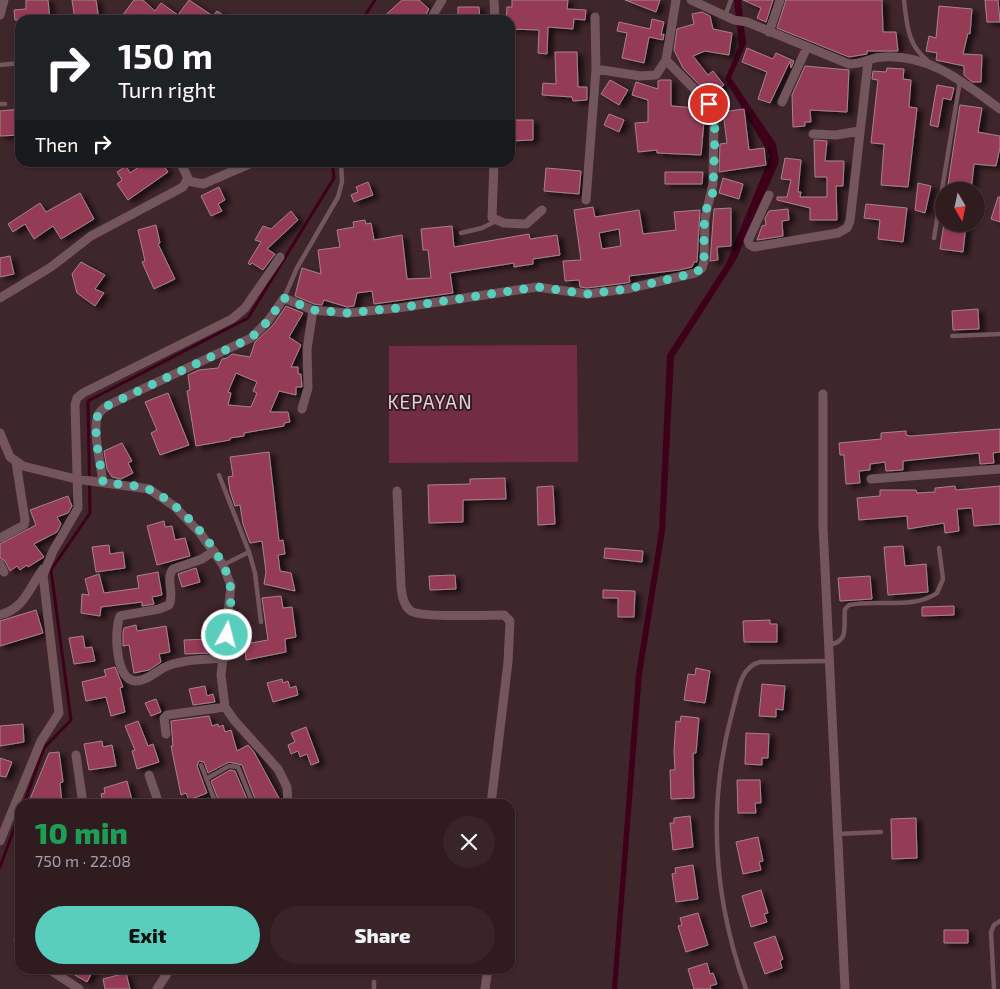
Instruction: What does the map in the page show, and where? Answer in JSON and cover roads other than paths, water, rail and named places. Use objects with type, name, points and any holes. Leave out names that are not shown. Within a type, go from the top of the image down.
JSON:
[{"type":"street","points":[[0,15],[4,0]]},
{"type":"street","points":[[433,15],[442,0]]},
{"type":"street","points":[[494,0],[495,15]]},
{"type":"street","points":[[596,69],[650,76],[660,71],[666,60],[676,0]]},
{"type":"street","points":[[691,0],[734,20],[747,22],[849,64],[868,62],[882,57],[932,64],[960,80],[1000,109]]},
{"type":"street","points":[[768,32],[780,0]]},
{"type":"street","points":[[586,200],[596,69],[595,16]]},
{"type":"street","points":[[782,102],[807,47]]},
{"type":"street","points":[[100,482],[97,416],[100,412],[117,401],[251,338],[268,321],[284,298],[313,310],[347,313],[398,308],[537,287],[587,294],[663,281],[695,273],[702,268],[704,262],[705,218],[713,192],[714,118],[709,104],[666,60]]},
{"type":"street","points":[[768,195],[748,241],[750,246],[838,233],[847,228],[850,221],[868,62]]},
{"type":"street","points":[[812,134],[836,136],[859,131]]},
{"type":"street","points":[[182,167],[188,181]]},
{"type":"street","points":[[188,181],[203,184],[242,167]]},
{"type":"street","points":[[494,167],[492,213],[496,221],[526,224],[542,210]]},
{"type":"street","points":[[0,298],[51,267],[91,236],[183,187],[188,181]]},
{"type":"street","points":[[0,615],[12,612],[24,601],[77,511],[78,479],[75,405],[79,396],[232,320],[245,308],[280,257]]},
{"type":"street","points":[[302,409],[308,388],[308,349],[313,310]]},
{"type":"street","points":[[824,394],[823,526],[844,989]]},
{"type":"street","points":[[0,433],[6,450],[16,462],[31,469],[78,479],[143,487],[157,494],[187,518],[214,551],[223,565],[228,578],[231,596],[221,675],[225,707],[234,720],[278,769],[287,786],[288,799]]},
{"type":"street","points":[[0,538],[24,526],[25,520],[16,462]]},
{"type":"street","points":[[871,479],[1000,469]]},
{"type":"street","points":[[397,490],[401,586],[403,599],[409,609],[414,613],[428,614],[504,615],[510,621],[507,672],[492,799]]},
{"type":"street","points":[[214,551],[202,558],[173,569],[169,577],[172,596],[169,605],[159,609],[120,616],[117,647],[123,670],[128,678],[134,681],[142,680],[175,664],[223,658]]},
{"type":"street","points":[[17,799],[41,740],[58,713],[44,583],[45,567]]},
{"type":"street","points":[[166,734],[164,718],[167,715],[225,707]]},
{"type":"street","points":[[76,755],[83,799]]},
{"type":"street","points":[[149,776],[157,799]]},
{"type":"street","points":[[0,841],[15,804]]},
{"type":"street","points":[[56,974],[79,989]]},
{"type":"street","points":[[157,989],[167,974]]},
{"type":"street","points":[[485,989],[487,974]]},
{"type":"lane","points":[[725,16],[730,0]]},
{"type":"lane","points":[[904,0],[907,32],[912,45],[920,55],[932,64]]},
{"type":"lane","points":[[0,65],[15,64]]},
{"type":"lane","points":[[934,238],[960,80]]},
{"type":"lane","points":[[284,298],[297,268],[338,196],[342,182],[341,167]]},
{"type":"lane","points":[[461,233],[482,228],[496,221]]},
{"type":"lane","points":[[952,336],[1000,334]]},
{"type":"lane","points":[[219,475],[249,552],[255,573],[261,622]]},
{"type":"lane","points":[[829,645],[839,643],[844,638],[845,609],[849,605],[911,602],[923,600],[937,593],[942,586],[943,579],[939,548]]},
{"type":"lane","points":[[223,565],[249,552]]},
{"type":"lane","points":[[746,989],[730,938],[717,865],[717,795],[727,733],[742,680],[752,665],[760,662],[829,661]]},
{"type":"lane","points":[[201,765],[214,799]]},
{"type":"lane","points":[[206,779],[229,766],[238,767],[251,799]]},
{"type":"lane","points":[[838,834],[882,832]]},
{"type":"lane","points":[[994,989],[991,932],[994,925],[1000,921]]},
{"type":"lane","points":[[374,982],[374,989]]},
{"type":"waterway","points":[[365,15],[375,0]]},
{"type":"waterway","points":[[26,799],[44,748],[71,720],[51,570],[90,513],[88,401],[248,318],[334,178],[333,167]]},
{"type":"waterway","points":[[0,867],[15,826]]},
{"type":"district","name":"KEPAYAN","points":[[430,401]]}]
